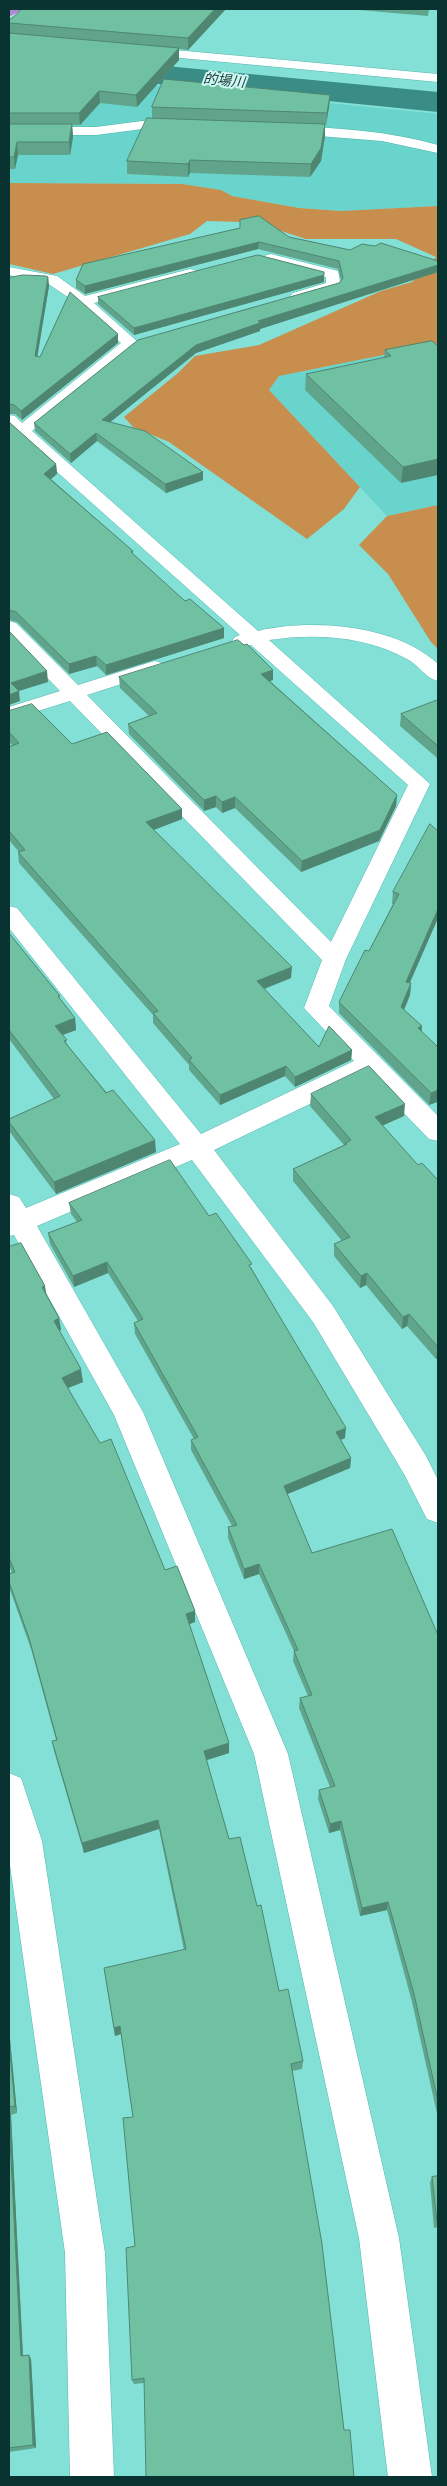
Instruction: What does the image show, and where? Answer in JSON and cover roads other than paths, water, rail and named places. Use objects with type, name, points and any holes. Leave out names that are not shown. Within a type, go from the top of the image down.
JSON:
[{"type":"highway","points":[[9,14],[19,9]]},
{"type":"street","points":[[126,50],[438,78]]},
{"type":"street","points":[[9,131],[96,131],[150,124],[192,126]]},
{"type":"street","points":[[269,129],[346,132],[397,138],[438,149]]},
{"type":"street","points":[[258,255],[333,274],[333,286],[285,299]]},
{"type":"street","points":[[83,301],[203,270]]},
{"type":"street","points":[[9,271],[52,279],[83,301],[131,343]]},
{"type":"street","points":[[150,337],[131,343],[15,426],[419,784],[334,959],[316,1008],[438,1132]]},
{"type":"street","points":[[9,627],[334,959]]},
{"type":"street","points":[[226,646],[254,637],[293,631],[330,631],[388,643],[416,656],[438,675]]},
{"type":"street","points":[[9,714],[178,660]]},
{"type":"street","points":[[9,913],[197,1147],[323,1314],[415,1465],[438,1510]]},
{"type":"street","points":[[370,1064],[197,1147],[13,1216],[128,1412],[271,1754],[379,2238],[410,2477]]},
{"type":"street","points":[[9,1790],[24,1841],[85,2253],[92,2477]]},
{"type":"waterway","name":"的場川","points":[[9,60],[438,102]]}]
